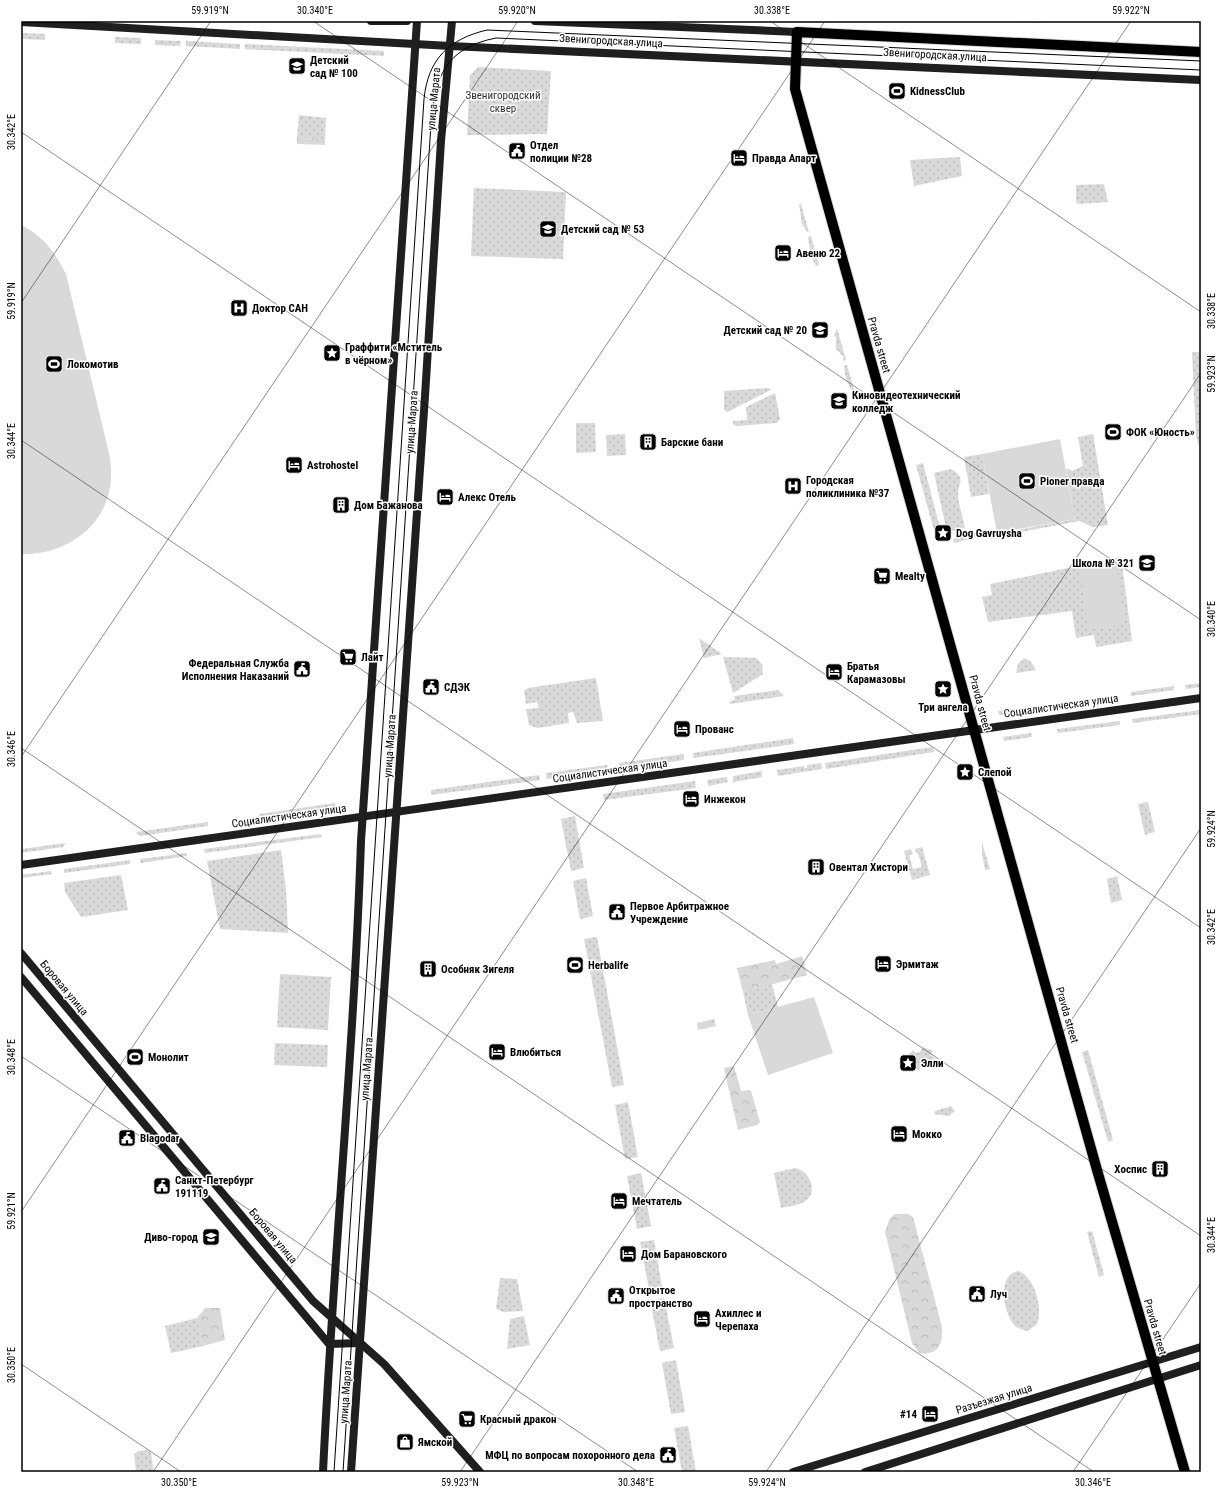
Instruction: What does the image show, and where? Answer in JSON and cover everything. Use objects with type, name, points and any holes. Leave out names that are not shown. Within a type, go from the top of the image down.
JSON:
[{"type":"main road","name":"Звенигородская улица","points":[[797,32],[1201,52]]},
{"type":"main road","name":"Pravda street","points":[[797,32],[795,89],[812,153],[1099,1177],[1185,1472]]},
{"type":"street","points":[[371,21],[407,21]]},
{"type":"street","name":"улица Марата","points":[[323,1472],[329,1344],[417,21]]},
{"type":"street","name":"улица Марата","points":[[351,1472],[397,812],[441,141],[452,21]]},
{"type":"street","name":"Звенигородская улица","points":[[535,21],[797,32]]},
{"type":"street","name":"Звенигородская улица","points":[[21,22],[450,46],[1201,80]]},
{"type":"street","name":"Социалистическая улица","points":[[21,865],[1201,698]]},
{"type":"street","name":"Боровая улица","points":[[21,953],[313,1301],[384,1364],[480,1472]]},
{"type":"street","points":[[21,977],[329,1344],[360,1343]]},
{"type":"street","name":"Разъезжая улица","points":[[793,1472],[1201,1347]]},
{"type":"street","points":[[865,1472],[1201,1365]]},
{"type":"green space","points":[[991,21],[1043,21],[1043,23]]},
{"type":"green space","points":[[21,33],[45,34],[45,40],[21,39]]},
{"type":"green space","points":[[115,37],[141,38],[141,44],[115,43]]},
{"type":"green space","points":[[155,40],[181,41],[180,46],[155,45]]},
{"type":"green space","points":[[186,41],[240,44],[240,49],[186,46]]},
{"type":"green space","points":[[245,44],[384,51],[384,56],[245,49]]},
{"type":"green space","name":"Звенигородский сквер","points":[[478,67],[551,71],[547,134],[467,135],[470,75]]},
{"type":"green space","points":[[299,115],[326,118],[325,139],[297,138]]},
{"type":"green space","points":[[297,138],[325,139],[325,145],[297,144]]},
{"type":"green space","points":[[960,157],[962,176],[914,186],[910,160]]},
{"type":"green space","points":[[1104,184],[1108,202],[1078,204],[1076,202],[1076,185]]},
{"type":"green space","points":[[474,188],[566,192],[563,259],[471,256]]},
{"type":"green space","points":[[799,204],[801,204],[809,232],[807,232],[802,224]]},
{"type":"green space","name":"Локомотив","points":[[21,225],[36,234],[48,245],[66,274],[109,453],[111,474],[110,487],[106,502],[90,527],[79,537],[66,545],[51,550],[21,554]]},
{"type":"green space","points":[[811,236],[819,265],[816,266],[809,244],[808,237]]},
{"type":"green space","points":[[837,328],[846,360],[843,361],[843,356],[836,349],[836,337],[834,336]]},
{"type":"green space","points":[[1192,352],[1201,352],[1201,445],[1199,446],[1196,437]]},
{"type":"green space","points":[[847,365],[855,393],[853,394],[846,379],[844,366]]},
{"type":"green space","points":[[769,388],[771,390],[727,412],[724,410],[724,391]]},
{"type":"green space","points":[[775,393],[780,419],[777,423],[736,426],[733,424],[733,421],[747,420],[746,407]]},
{"type":"green space","points":[[576,423],[595,423],[596,452],[576,453]]},
{"type":"green space","points":[[625,434],[626,455],[607,456],[606,435]]},
{"type":"green space","points":[[1093,434],[1108,525],[1092,527],[1080,521],[998,536],[997,534],[1075,519],[1066,468],[1072,471],[1083,466],[1078,437]]},
{"type":"green space","name":"Pioner правда","points":[[1060,439],[1075,519],[997,533],[982,454]]},
{"type":"green space","points":[[982,454],[989,494],[971,497],[964,457]]},
{"type":"green space","points":[[923,463],[943,539],[937,541],[916,465]]},
{"type":"green space","points":[[951,469],[959,475],[960,478],[958,496],[965,528],[947,532],[934,473]]},
{"type":"green space","points":[[988,529],[990,534],[954,543],[953,539]]},
{"type":"green space","points":[[1121,557],[1132,641],[1096,647],[1094,635],[1076,638],[1072,611],[988,622],[982,597],[992,595],[990,584]]},
{"type":"green space","points":[[1116,564],[1125,625],[1088,630],[1080,569]]},
{"type":"green space","points":[[699,638],[722,654],[704,658]]},
{"type":"green space","points":[[723,657],[756,658],[762,664],[763,674],[733,693]]},
{"type":"green space","points":[[1024,658],[1031,662],[1036,670],[1016,673],[1018,664]]},
{"type":"green space","points":[[596,678],[603,721],[577,723],[573,712],[568,713],[569,723],[538,728],[529,725],[526,709],[539,708],[537,702],[526,704],[524,691],[528,688]]},
{"type":"green space","points":[[1201,683],[1201,687],[1186,689],[1185,685]]},
{"type":"green space","points":[[1174,686],[1174,690],[1131,696],[1131,692]]},
{"type":"green space","points":[[778,690],[784,696],[730,704],[730,701],[735,700],[734,696]]},
{"type":"green space","points":[[1095,698],[1095,702],[1055,707],[1055,703]]},
{"type":"green space","points":[[1041,705],[1041,709],[999,715],[998,711]]},
{"type":"green space","points":[[1201,710],[1201,714],[1133,723],[1132,719]]},
{"type":"green space","points":[[1120,721],[1120,725],[1058,733],[1057,729]]},
{"type":"green space","points":[[1031,733],[1032,737],[1004,741],[1003,737]]},
{"type":"green space","points":[[793,738],[794,744],[694,758],[693,753]]},
{"type":"green space","points":[[933,747],[934,752],[826,769],[825,763]]},
{"type":"green space","points":[[684,754],[684,760],[620,769],[619,763]]},
{"type":"green space","points":[[821,763],[822,769],[778,776],[777,770],[804,766],[804,768],[807,768],[807,765]]},
{"type":"green space","points":[[607,765],[608,770],[547,779],[546,773]]},
{"type":"green space","points":[[762,771],[762,777],[733,782],[733,776]]},
{"type":"green space","points":[[539,775],[540,780],[431,795],[431,790]]},
{"type":"green space","points":[[727,777],[728,782],[708,786],[707,780]]},
{"type":"green space","points":[[695,781],[696,788],[604,800],[603,794]]},
{"type":"green space","points":[[1148,802],[1155,832],[1145,835],[1138,804]]},
{"type":"green space","points":[[335,803],[336,808],[260,819],[259,814]]},
{"type":"green space","points":[[575,816],[584,868],[571,871],[561,819]]},
{"type":"green space","points":[[208,822],[208,826],[140,836],[136,832]]},
{"type":"green space","points":[[321,834],[322,837],[205,853],[204,849]]},
{"type":"green space","points":[[66,843],[63,847],[21,853],[21,849]]},
{"type":"green space","points":[[982,843],[990,869],[985,870],[982,854]]},
{"type":"green space","points":[[922,847],[930,875],[912,880],[904,851],[911,849],[913,854],[909,855],[913,869],[922,867],[918,853],[916,853],[915,849]]},
{"type":"green space","points":[[281,850],[286,890],[288,933],[220,929],[207,861]]},
{"type":"green space","points":[[187,853],[187,856],[141,863],[140,859]]},
{"type":"green space","points":[[130,860],[130,864],[64,873],[64,869]]},
{"type":"green space","points":[[51,871],[52,874],[21,878],[21,875]]},
{"type":"green space","points":[[121,875],[128,910],[81,917],[65,892],[64,883]]},
{"type":"green space","points":[[1117,876],[1122,900],[1111,903],[1107,879]]},
{"type":"green space","points":[[586,878],[593,916],[580,919],[573,881]]},
{"type":"green space","points":[[597,937],[624,1085],[612,1087],[584,939]]},
{"type":"green space","points":[[802,956],[807,975],[743,992],[737,968],[775,960],[776,964]]},
{"type":"green space","points":[[280,974],[331,977],[328,1030],[277,1027]]},
{"type":"green space","points":[[772,984],[778,1007],[748,1015],[743,992]]},
{"type":"green space","points":[[814,997],[833,1053],[768,1075],[748,1015]]},
{"type":"green space","points":[[714,1019],[716,1026],[698,1030],[697,1023]]},
{"type":"green space","points":[[275,1043],[328,1045],[327,1067],[274,1065]]},
{"type":"green space","points":[[923,1047],[933,1051],[931,1055],[936,1059],[928,1068],[925,1065],[921,1066],[919,1070],[908,1067],[910,1062],[905,1059],[913,1050],[916,1053],[920,1052]]},
{"type":"green space","points":[[1088,1050],[1113,1140],[1108,1142],[1082,1052]]},
{"type":"green space","points":[[734,1066],[741,1091],[751,1091],[760,1122],[757,1125],[738,1130],[724,1068]]},
{"type":"green space","points":[[628,1102],[638,1157],[625,1159],[615,1105]]},
{"type":"green space","points":[[951,1106],[955,1111],[949,1116],[934,1114],[935,1111]]},
{"type":"green space","points":[[795,1168],[801,1170],[809,1178],[812,1189],[811,1194],[809,1198],[802,1203],[781,1208],[774,1173]]},
{"type":"green space","points":[[641,1173],[651,1226],[637,1229],[627,1176]]},
{"type":"green space","points":[[895,1214],[908,1214],[913,1217],[942,1327],[942,1338],[940,1343],[935,1350],[931,1352],[919,1353],[912,1343],[885,1232],[890,1218]]},
{"type":"green space","points":[[1092,1231],[1104,1275],[1099,1277],[1087,1232]]},
{"type":"green space","points":[[654,1240],[662,1287],[649,1289],[640,1242]]},
{"type":"green space","points":[[1019,1271],[1029,1280],[1038,1302],[1039,1317],[1037,1324],[1028,1331],[1016,1327],[1012,1322],[1008,1315],[1004,1297],[1006,1280],[1011,1274]]},
{"type":"green space","points":[[500,1278],[517,1279],[523,1311],[503,1312],[496,1309]]},
{"type":"green space","points":[[664,1298],[674,1348],[660,1351],[650,1300]]},
{"type":"green space","points":[[205,1308],[220,1308],[225,1340],[203,1346],[197,1318]]},
{"type":"green space","points":[[524,1316],[530,1345],[507,1349],[510,1319]]},
{"type":"green space","points":[[197,1318],[203,1346],[171,1353],[165,1326]]},
{"type":"green space","points":[[676,1360],[685,1412],[671,1414],[662,1363]]},
{"type":"green space","points":[[688,1426],[696,1472],[682,1472],[674,1428]]},
{"type":"green space","points":[[148,1450],[151,1453],[154,1472],[136,1472],[134,1454],[138,1451]]},
{"type":"tram line","points":[[334,1472],[424,99],[426,85],[436,62],[451,45],[462,39],[487,30],[1201,61]]},
{"type":"tram line","points":[[343,1472],[431,124],[436,92],[446,67],[454,57],[465,49],[496,38],[1201,70]]},
{"type":"place","name":"Детский сад № 100","points":[[297,66]]},
{"type":"place","name":"KidnessClub","points":[[897,91]]},
{"type":"place","name":"Отдел полиции №28","points":[[517,151]]},
{"type":"place","name":"Правда Апарт","points":[[739,158]]},
{"type":"place","name":"Детский сад № 53","points":[[548,229]]},
{"type":"place","name":"Авеню 22","points":[[783,253]]},
{"type":"place","name":"Доктор САН","points":[[239,308]]},
{"type":"place","name":"Детский сад № 20","points":[[820,330]]},
{"type":"place","name":"Граффити «Мститель в чёрном»","points":[[332,353]]},
{"type":"place","name":"Локомотив","points":[[54,364]]},
{"type":"place","name":"Киновидеотехнический колледж","points":[[839,401]]},
{"type":"place","name":"ФОК «Юность»","points":[[1113,432]]},
{"type":"place","name":"Барские бани","points":[[648,442]]},
{"type":"place","name":"Astrohostel","points":[[294,465]]},
{"type":"place","name":"Pioner правда","points":[[1027,481]]},
{"type":"place","name":"Городская поликлиника №37","points":[[793,486]]},
{"type":"place","name":"Алекс Отель","points":[[445,497]]},
{"type":"place","name":"Дом Бажанова","points":[[341,505]]},
{"type":"place","name":"Dog Gavruysha","points":[[943,533]]},
{"type":"place","name":"Школа № 321","points":[[1147,563]]},
{"type":"place","name":"Mealty","points":[[882,576]]},
{"type":"place","name":"Лайт","points":[[348,657]]},
{"type":"place","name":"Федеральная Служба Исполнения Наказаний","points":[[302,669]]},
{"type":"place","name":"Братья Карамазовы","points":[[834,672]]},
{"type":"place","name":"СДЭК","points":[[431,687]]},
{"type":"place","name":"Три ангела","points":[[943,689]]},
{"type":"place","name":"Прованс","points":[[682,729]]},
{"type":"place","name":"Слепой","points":[[965,772]]},
{"type":"place","name":"Инжекон","points":[[691,799]]},
{"type":"place","name":"Овентал Хистори","points":[[816,867]]},
{"type":"place","name":"Первое Арбитражное Учреждение","points":[[617,912]]},
{"type":"place","name":"Эрмитаж","points":[[883,964]]},
{"type":"place","name":"Herbalife","points":[[575,965]]},
{"type":"place","name":"Особняк Зигеля","points":[[428,969]]},
{"type":"place","name":"Влюбиться","points":[[497,1052]]},
{"type":"place","name":"Монолит","points":[[135,1057]]},
{"type":"place","name":"Элли","points":[[908,1063]]},
{"type":"place","name":"Мокко","points":[[899,1134]]},
{"type":"place","name":"Blagodar","points":[[127,1138]]},
{"type":"place","name":"Хоспис","points":[[1160,1169]]},
{"type":"place","name":"Санкт-Петербург 191119","points":[[162,1186]]},
{"type":"place","name":"Мечтатель","points":[[619,1201]]},
{"type":"place","name":"Диво-город","points":[[211,1237]]},
{"type":"place","name":"Дом Барановского","points":[[628,1254]]},
{"type":"place","name":"Луч","points":[[977,1294]]},
{"type":"place","name":"Открытое пространство","points":[[616,1296]]},
{"type":"place","name":"Ахиллес и Черепаха","points":[[702,1319]]},
{"type":"place","name":"#14","points":[[930,1414]]},
{"type":"place","name":"Красный дракон","points":[[467,1419]]},
{"type":"place","name":"Ямской","points":[[405,1442]]},
{"type":"place","name":"МФЦ по вопросам похоронного дела","points":[[668,1455]]}]
